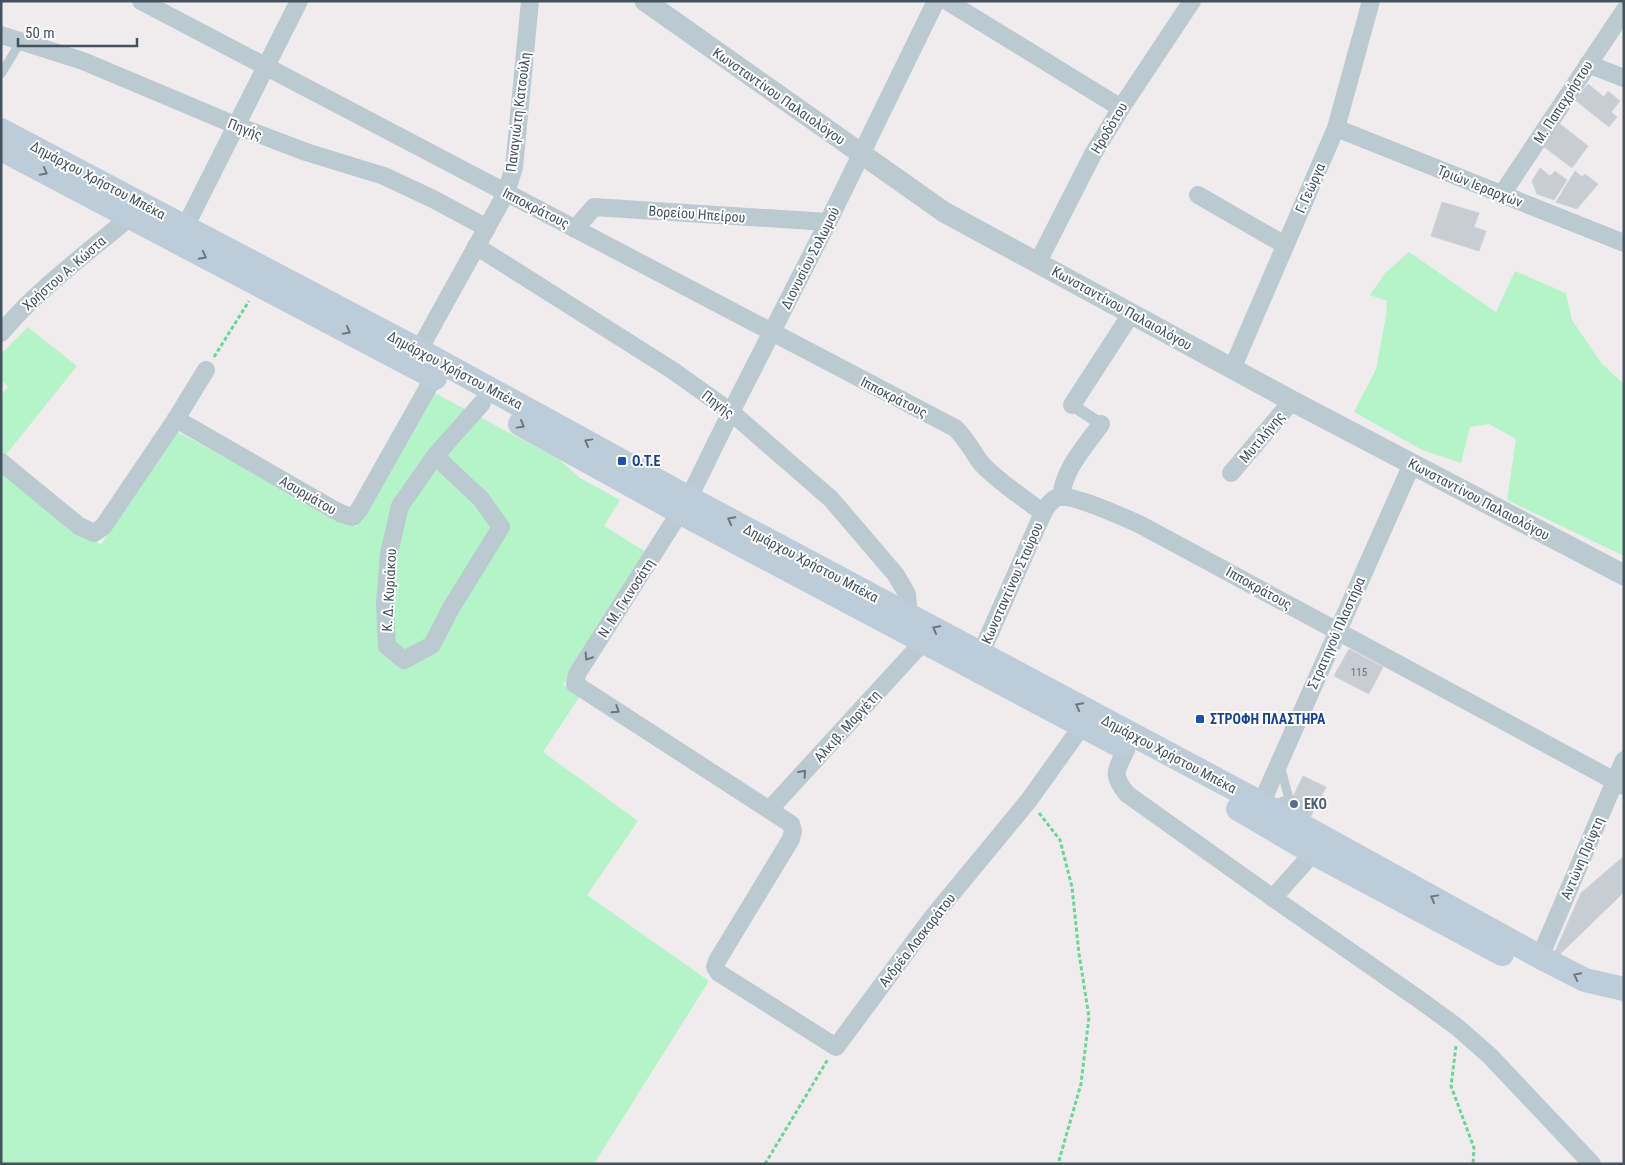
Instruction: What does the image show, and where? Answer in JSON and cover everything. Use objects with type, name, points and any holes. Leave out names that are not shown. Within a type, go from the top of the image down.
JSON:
[{"type":"main road","name":"Δημάρχου Χρήστου Μπέκα","points":[[1,130],[181,234],[259,285],[482,403],[904,612],[1268,806],[1540,957],[1585,980],[1624,989]]},
{"type":"main road","name":"Δημάρχου Χρήστου Μπέκα","points":[[1,149],[130,217],[181,234],[420,350],[923,642],[1126,750],[1268,806],[1313,853],[1568,990],[1591,999],[1624,1005]]},
{"type":"street","name":"Ιπποκράτους","points":[[141,1],[955,428],[990,471],[1043,513]]},
{"type":"street","points":[[181,234],[299,1]]},
{"type":"street","name":"Παναγιώτη Κατσούλη","points":[[420,350],[506,193],[514,167],[530,1]]},
{"type":"street","name":"Κωνσταντίνου Παλαιολόγου","points":[[646,1],[944,212],[1292,402],[1624,575]]},
{"type":"street","name":"Διονυσίου Σολωμού","points":[[685,505],[828,222],[936,1]]},
{"type":"street","points":[[946,1],[1121,108]]},
{"type":"street","name":"Ηροδότου","points":[[1038,262],[1093,154],[1192,1]]},
{"type":"street","name":"Γ. Γεώργα","points":[[1232,369],[1336,128],[1371,1]]},
{"type":"street","name":"Μ. Παπαχρήστου","points":[[1502,194],[1624,11]]},
{"type":"street","name":"Πηγής","points":[[1,35],[83,61],[236,126],[306,152],[384,176],[433,199],[487,228]]},
{"type":"street","points":[[1588,64],[1624,78]]},
{"type":"street","name":"Τριών Ιεραρχών","points":[[1336,128],[1624,243]]},
{"type":"street","points":[[1198,195],[1285,246]]},
{"type":"street","name":"Βορείου Ηπείρου","points":[[575,229],[594,207],[828,222]]},
{"type":"street","name":"Χρήστου Α. Κώστα","points":[[1,332],[53,280],[130,217]]},
{"type":"street","name":"Πηγής","points":[[476,246],[672,370],[731,412],[831,499],[900,581],[907,594],[908,606],[904,612]]},
{"type":"street","points":[[1043,513],[1054,499],[1061,496],[1062,484],[1066,474],[1101,424],[1072,404],[1131,314]]},
{"type":"street","points":[[1,462],[79,526],[94,533],[104,527],[176,419],[206,370]]},
{"type":"street","name":"Ασυρμάτου","points":[[176,419],[331,508],[353,517],[359,510],[434,377]]},
{"type":"street","name":"Μυτιλήνης","points":[[1231,473],[1292,402]]},
{"type":"street","name":"Κ. Δ. Κυριάκου","points":[[435,456],[481,498],[500,527],[451,608],[432,645],[404,660],[387,646],[386,605],[389,553],[400,506],[435,456],[482,403]]},
{"type":"street","name":"Στρατηγού Πλαστήρα","points":[[1268,806],[1279,762],[1412,464]]},
{"type":"street","name":"Ιπποκράτους","points":[[1061,496],[1087,503],[1139,524],[1619,784]]},
{"type":"street","name":"Ν. Μ. Γκινοσάτη","points":[[685,505],[577,674],[575,684],[770,809]]},
{"type":"street","name":"Κωνσταντίνου Σταύρου","points":[[980,653],[1043,513]]},
{"type":"street","name":"Αλκιβ. Μαργέτη","points":[[770,809],[923,642]]},
{"type":"street","name":"Ανδρέα Λασκαράτου","points":[[836,1047],[931,919],[1029,800],[1082,726]]},
{"type":"street","points":[[1126,750],[1116,770],[1117,782],[1128,794],[1457,1027],[1490,1056],[1592,1164]]},
{"type":"street","name":"Αντώνη Πρίφτη","points":[[1540,957],[1619,784],[1624,760]]},
{"type":"street","points":[[770,809],[791,824],[793,831],[791,839],[715,967],[719,973],[836,1047]]},
{"type":"street","points":[[1273,898],[1313,853]]},
{"type":"lane","points":[[1,74],[21,41]]},
{"type":"lane","points":[[1268,806],[1279,762]]},
{"type":"path","points":[[206,370],[259,285]]},
{"type":"path","points":[[1029,800],[1060,840],[1072,887],[1079,954],[1090,1017],[1081,1084],[1058,1164]]},
{"type":"path","points":[[1457,1027],[1451,1086],[1474,1148],[1473,1164]]},
{"type":"path","points":[[765,1164],[836,1047]]},
{"type":"green space","points":[[1409,252],[1496,312],[1515,271],[1566,293],[1572,320],[1602,364],[1624,384],[1624,556],[1507,500],[1516,439],[1489,424],[1470,427],[1461,463],[1422,450],[1354,412],[1376,369],[1386,316],[1387,301],[1370,295],[1385,273]]},
{"type":"green space","name":"Ο.Τ.Ε","points":[[28,327],[77,366],[5,456],[93,525],[91,538],[101,545],[172,429],[356,527],[433,392],[559,459],[580,478],[620,500],[604,526],[648,553],[563,685],[580,696],[543,752],[638,821],[587,895],[709,981],[594,1164],[1,1164],[1,395],[8,387],[1,380],[1,354]]},
{"type":"building","points":[[1588,84],[1604,97],[1608,91],[1620,101],[1611,112],[1617,117],[1609,127],[1575,100]]},
{"type":"building","points":[[1560,124],[1588,146],[1572,168],[1543,146]]},
{"type":"building","points":[[1540,168],[1550,176],[1555,171],[1567,180],[1554,200],[1537,194],[1532,181]]},
{"type":"building","points":[[1575,171],[1582,177],[1585,174],[1598,184],[1577,209],[1556,202]]},
{"type":"building","points":[[1442,202],[1479,213],[1474,227],[1486,231],[1479,251],[1431,236]]},
{"type":"building","points":[[1349,649],[1383,667],[1369,694],[1334,676]]},
{"type":"building","points":[[1303,776],[1326,787],[1310,818],[1288,807]]},
{"type":"building","points":[[1624,856],[1624,892],[1558,956],[1554,954],[1581,893]]},
{"type":"place","name":"Ο.Τ.Ε","points":[[622,461]]},
{"type":"place","name":"ΣΤΡΟΦΗ ΠΛΑΣΤΗΡΑ","points":[[1200,719]]},
{"type":"place","name":"ΕΚΟ","points":[[1294,804]]}]
